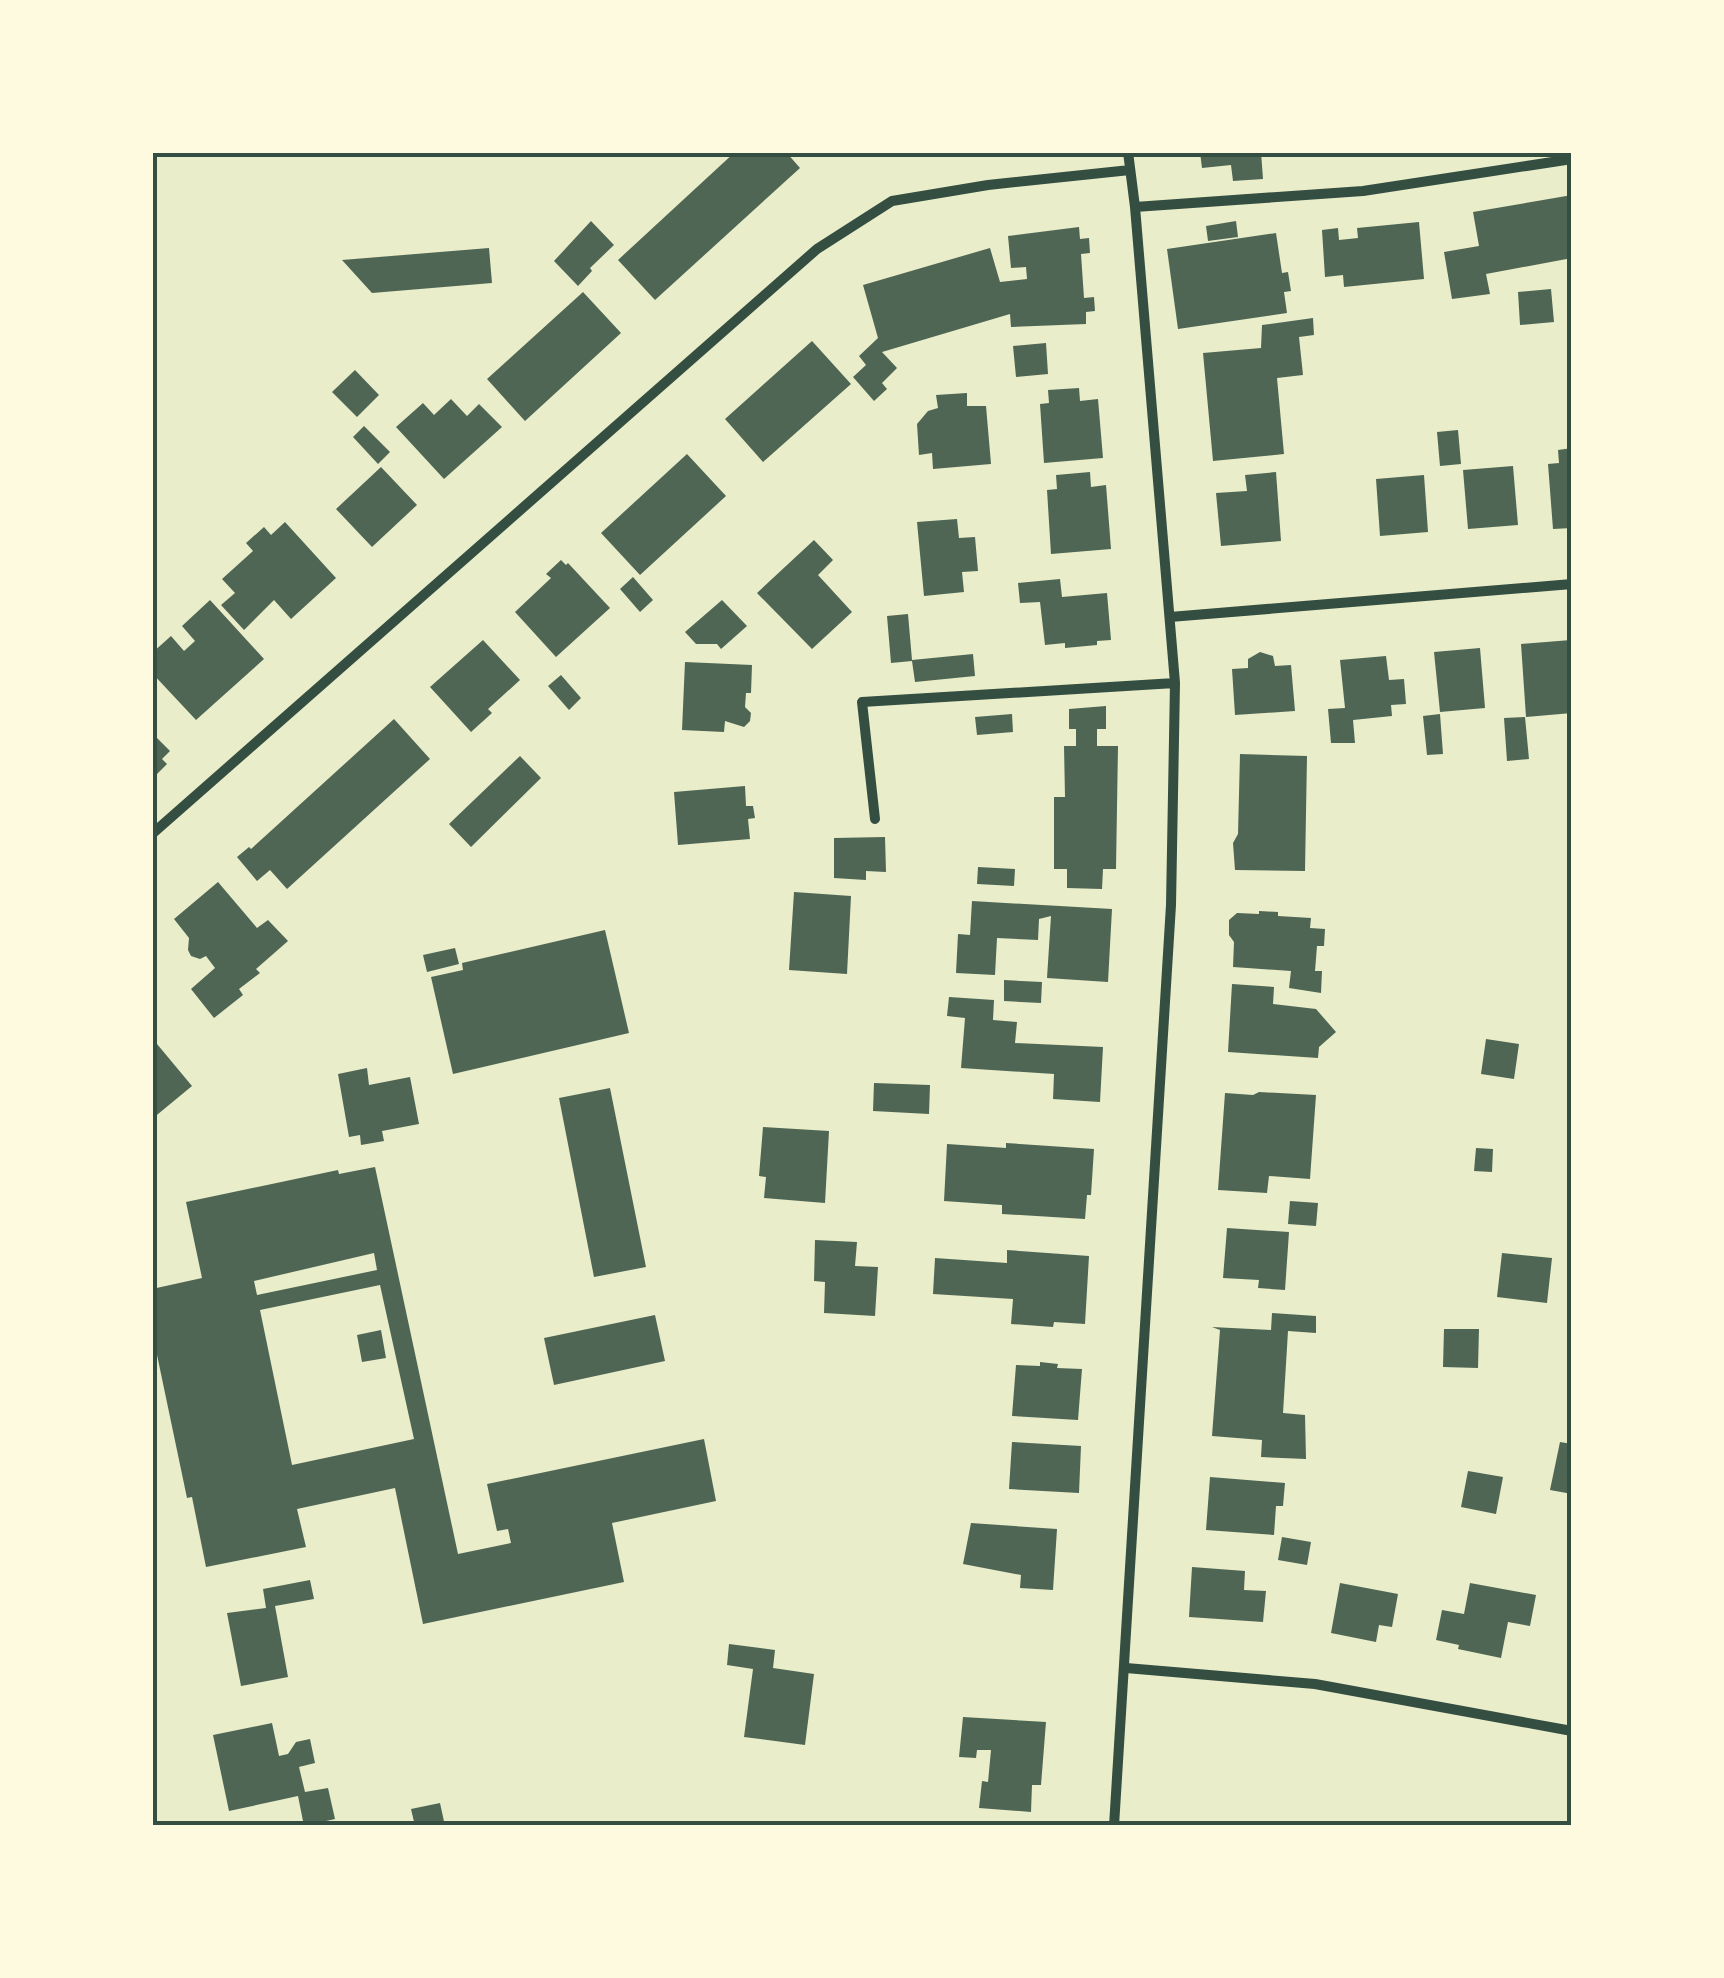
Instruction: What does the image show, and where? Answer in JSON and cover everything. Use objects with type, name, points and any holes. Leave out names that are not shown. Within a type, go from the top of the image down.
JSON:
[{"type":"street","points":[[1114,1826],[1170,904],[1175,683],[1136,207],[1128,152]]},
{"type":"street","points":[[1136,207],[1363,191],[1572,159]]},
{"type":"street","points":[[152,834],[817,249],[892,201],[988,185],[1130,170]]},
{"type":"street","points":[[1170,617],[1572,584]]},
{"type":"street","points":[[875,819],[862,702],[1175,683]]},
{"type":"street","points":[[1126,1668],[1316,1684],[1572,1731]]},
{"type":"building","points":[[735,152],[786,152],[800,168],[655,300],[618,260]]},
{"type":"building","points":[[1200,152],[1261,152],[1263,179],[1233,181],[1231,165],[1202,168]]},
{"type":"building","points":[[1572,195],[1572,258],[1486,274],[1490,294],[1452,299],[1444,252],[1479,246],[1473,212]]},
{"type":"building","points":[[591,221],[614,245],[578,286],[554,261]]},
{"type":"building","points":[[1236,221],[1238,237],[1208,241],[1206,226]]},
{"type":"building","points":[[1419,222],[1424,279],[1344,287],[1343,275],[1325,277],[1322,230],[1338,228],[1339,240],[1358,238],[1357,228]]},
{"type":"building","points":[[1079,227],[1080,239],[1089,238],[1090,253],[1081,254],[1084,298],[1094,297],[1095,311],[1086,312],[1086,324],[1011,327],[1010,314],[882,352],[897,368],[882,383],[887,389],[874,401],[853,377],[866,365],[859,356],[878,338],[863,285],[990,248],[1000,282],[1027,279],[1026,267],[1011,268],[1008,236]]},
{"type":"building","points":[[1276,233],[1282,273],[1288,272],[1291,291],[1284,292],[1287,313],[1178,329],[1167,249]]},
{"type":"building","points":[[489,248],[492,283],[372,293],[342,260]]},
{"type":"building","points":[[1551,289],[1554,322],[1520,325],[1518,292]]},
{"type":"building","points":[[583,292],[621,333],[525,421],[487,379]]},
{"type":"building","points":[[1313,318],[1314,335],[1299,337],[1303,375],[1277,378],[1284,454],[1213,461],[1203,353],[1261,348],[1262,325]]},
{"type":"building","points":[[812,341],[851,384],[763,462],[725,419]]},
{"type":"building","points":[[1046,343],[1048,374],[1016,377],[1013,346]]},
{"type":"building","points":[[355,370],[379,395],[357,417],[332,392]]},
{"type":"building","points":[[1079,388],[1080,401],[1098,399],[1103,458],[1044,463],[1040,404],[1049,403],[1048,390]]},
{"type":"building","points":[[967,393],[967,406],[986,406],[991,464],[933,469],[932,453],[919,455],[917,424],[928,411],[938,408],[936,395]]},
{"type":"building","points":[[451,399],[467,416],[479,404],[502,427],[444,479],[396,427],[423,403],[434,415]]},
{"type":"building","points":[[364,426],[390,452],[378,464],[353,437]]},
{"type":"building","points":[[1458,430],[1461,464],[1440,466],[1437,432]]},
{"type":"building","points":[[1572,448],[1572,528],[1553,529],[1548,464],[1559,463],[1558,450]]},
{"type":"building","points":[[687,454],[726,496],[640,575],[601,533]]},
{"type":"building","points":[[1513,466],[1518,525],[1468,529],[1463,470]]},
{"type":"building","points":[[381,467],[417,505],[372,547],[336,509]]},
{"type":"building","points":[[1090,472],[1091,487],[1106,485],[1111,549],[1051,554],[1047,490],[1057,489],[1056,475]]},
{"type":"building","points":[[1276,472],[1281,541],[1221,546],[1216,493],[1247,491],[1245,475]]},
{"type":"building","points":[[1424,475],[1428,532],[1380,536],[1376,479]]},
{"type":"building","points":[[957,519],[959,538],[975,537],[978,571],[962,572],[964,592],[924,596],[917,522]]},
{"type":"building","points":[[285,522],[336,578],[291,619],[274,600],[244,630],[221,605],[235,593],[222,579],[253,551],[246,543],[264,527],[271,535]]},
{"type":"building","points":[[814,540],[833,560],[818,575],[852,612],[812,649],[757,593]]},
{"type":"building","points":[[561,560],[610,608],[556,657],[515,612],[551,578],[546,574]]},
{"type":"building","points":[[633,577],[653,600],[640,612],[620,589]]},
{"type":"building","points":[[1060,579],[1062,597],[1107,593],[1111,640],[1065,648],[1065,643],[1045,645],[1040,602],[1020,603],[1018,583]]},
{"type":"building","points":[[210,600],[264,659],[196,720],[152,673],[152,653],[171,636],[184,651],[195,641],[182,626]]},
{"type":"building","points":[[722,600],[747,626],[721,649],[717,644],[696,644],[685,632]]},
{"type":"building","points":[[908,614],[912,660],[973,654],[975,676],[915,682],[912,661],[891,663],[887,616]]},
{"type":"building","points":[[483,640],[520,680],[488,709],[492,713],[471,732],[430,687]]},
{"type":"building","points":[[1571,640],[1572,713],[1526,717],[1521,644]]},
{"type":"building","points":[[1480,648],[1485,708],[1440,712],[1434,652]]},
{"type":"building","points":[[1260,652],[1273,656],[1275,666],[1291,665],[1295,711],[1235,715],[1232,669],[1248,668],[1248,659]]},
{"type":"building","points":[[1386,656],[1389,680],[1404,679],[1406,704],[1391,705],[1392,716],[1353,720],[1355,743],[1331,743],[1328,709],[1345,708],[1340,660]]},
{"type":"building","points":[[685,662],[752,665],[751,693],[746,693],[745,707],[751,713],[750,721],[744,727],[725,721],[724,732],[682,730]]},
{"type":"building","points":[[561,675],[581,698],[569,710],[548,686]]},
{"type":"building","points":[[1106,706],[1106,729],[1097,729],[1097,746],[1118,746],[1116,869],[1103,869],[1102,889],[1067,888],[1067,869],[1054,869],[1054,797],[1065,797],[1064,746],[1076,746],[1076,729],[1069,729],[1069,709]]},
{"type":"building","points":[[1012,714],[1013,732],[977,735],[975,717]]},
{"type":"building","points":[[1440,714],[1443,754],[1427,755],[1423,716]]},
{"type":"building","points":[[1525,717],[1529,759],[1507,761],[1504,718]]},
{"type":"building","points":[[394,719],[430,759],[287,889],[270,870],[257,881],[237,857],[251,849]]},
{"type":"building","points":[[152,733],[170,751],[162,759],[167,764],[156,775],[152,772]]},
{"type":"building","points":[[1240,754],[1307,756],[1305,871],[1235,870],[1233,843],[1238,834]]},
{"type":"building","points":[[520,756],[541,778],[471,847],[449,824]]},
{"type":"building","points":[[745,786],[746,806],[753,806],[755,818],[748,819],[750,839],[678,845],[674,792]]},
{"type":"building","points":[[885,837],[886,872],[866,871],[866,880],[834,878],[834,838]]},
{"type":"building","points":[[978,867],[1015,869],[1014,886],[977,884]]},
{"type":"building","points":[[218,882],[257,928],[268,920],[288,941],[256,969],[260,973],[239,989],[243,995],[214,1018],[191,989],[215,968],[206,956],[191,956],[189,938],[174,919]]},
{"type":"building","points":[[794,892],[851,896],[847,974],[789,970]]},
{"type":"building","points":[[972,901],[1112,909],[1108,982],[1047,978],[1051,916],[1039,919],[1038,940],[997,938],[995,975],[956,973],[958,934],[970,935]]},
{"type":"building","points":[[1259,911],[1311,918],[1310,928],[1325,929],[1324,946],[1317,946],[1315,971],[1322,971],[1321,993],[1289,988],[1291,971],[1233,967],[1234,942],[1229,935],[1229,920],[1237,913]]},
{"type":"building","points":[[605,930],[629,1033],[453,1074],[431,977],[463,970],[462,963]]},
{"type":"building","points":[[455,948],[459,964],[427,972],[423,955]]},
{"type":"building","points":[[1004,980],[1042,982],[1041,1003],[1004,1001]]},
{"type":"building","points":[[1232,984],[1274,987],[1273,1004],[1316,1009],[1336,1032],[1319,1047],[1318,1058],[1228,1052]]},
{"type":"building","points":[[949,997],[994,1000],[993,1020],[1017,1022],[1015,1043],[1103,1047],[1100,1102],[1053,1099],[1054,1074],[961,1068],[965,1018],[947,1016]]},
{"type":"building","points":[[152,1038],[192,1086],[152,1119]]},
{"type":"building","points":[[1486,1039],[1519,1044],[1514,1079],[1481,1074]]},
{"type":"building","points":[[367,1068],[369,1085],[410,1077],[419,1124],[382,1131],[384,1141],[361,1145],[360,1135],[349,1137],[338,1074]]},
{"type":"building","points":[[874,1083],[930,1085],[929,1114],[873,1111]]},
{"type":"building","points":[[610,1088],[646,1267],[594,1277],[559,1098]]},
{"type":"building","points":[[1225,1093],[1316,1095],[1310,1179],[1269,1176],[1267,1193],[1218,1190]]},
{"type":"building","points":[[763,1127],[829,1131],[825,1203],[764,1198],[766,1177],[759,1176]]},
{"type":"building","points":[[1006,1143],[1094,1149],[1085,1219],[1002,1214],[1002,1205],[944,1201],[947,1144],[1006,1148]]},
{"type":"building","points":[[1476,1148],[1493,1149],[1492,1172],[1474,1171]]},
{"type":"building","points":[[375,1167],[458,1554],[511,1543],[508,1529],[497,1531],[487,1484],[704,1439],[716,1501],[612,1523],[624,1582],[423,1624],[395,1488],[297,1509],[306,1547],[206,1567],[192,1497],[187,1498],[152,1331],[152,1289],[202,1278],[186,1202],[338,1170],[339,1174]],"holes":[[[374,1253],[377,1270],[257,1295],[254,1281]],[[380,1285],[414,1439],[292,1465],[260,1310]]]},
{"type":"building","points":[[1290,1201],[1318,1203],[1316,1226],[1288,1224]]},
{"type":"building","points":[[1227,1228],[1289,1232],[1285,1290],[1258,1288],[1259,1280],[1223,1278]]},
{"type":"building","points":[[815,1240],[857,1242],[855,1266],[878,1267],[875,1316],[824,1313],[825,1282],[814,1281]]},
{"type":"building","points":[[1007,1250],[1089,1256],[1085,1324],[1011,1324],[1013,1299],[933,1294],[935,1258],[1007,1263]]},
{"type":"building","points":[[1502,1253],[1552,1258],[1547,1303],[1497,1297]]},
{"type":"building","points":[[1272,1313],[1316,1316],[1316,1333],[1288,1331],[1283,1413],[1305,1415],[1306,1459],[1261,1457],[1262,1440],[1212,1436],[1220,1330],[1212,1327],[1271,1330]]},
{"type":"building","points":[[655,1315],[665,1361],[554,1385],[544,1338]]},
{"type":"building","points":[[1444,1329],[1479,1329],[1478,1368],[1443,1367]]},
{"type":"building","points":[[381,1330],[386,1358],[362,1362],[357,1335]]},
{"type":"building","points":[[1040,1362],[1058,1364],[1057,1368],[1082,1369],[1078,1420],[1012,1416],[1016,1365],[1040,1366]]},
{"type":"building","points":[[1012,1442],[1081,1446],[1079,1493],[1009,1489]]},
{"type":"building","points":[[1560,1442],[1572,1444],[1572,1494],[1550,1490]]},
{"type":"building","points":[[1468,1471],[1503,1477],[1496,1514],[1461,1507]]},
{"type":"building","points":[[1210,1477],[1285,1483],[1283,1506],[1276,1506],[1274,1535],[1206,1530]]},
{"type":"building","points":[[971,1523],[1057,1529],[1053,1590],[1020,1588],[1021,1575],[963,1564]]},
{"type":"building","points":[[1282,1537],[1311,1542],[1307,1565],[1278,1560]]},
{"type":"building","points":[[1192,1567],[1245,1571],[1244,1590],[1266,1591],[1263,1622],[1189,1617]]},
{"type":"building","points":[[310,1580],[314,1599],[275,1606],[288,1677],[241,1686],[227,1613],[266,1608],[263,1589]]},
{"type":"building","points":[[1340,1583],[1398,1594],[1392,1627],[1379,1625],[1376,1642],[1331,1633]]},
{"type":"building","points":[[1470,1583],[1536,1595],[1530,1626],[1508,1622],[1501,1658],[1436,1640],[1442,1610],[1464,1614]]},
{"type":"building","points":[[729,1644],[775,1650],[773,1668],[814,1674],[805,1745],[744,1737],[753,1669],[727,1665]]},
{"type":"building","points":[[963,1717],[1046,1722],[1041,1785],[1032,1785],[1031,1812],[979,1808],[982,1781],[988,1782],[991,1750],[977,1750],[976,1758],[959,1757]]},
{"type":"building","points":[[272,1723],[279,1756],[288,1754],[296,1742],[310,1739],[315,1763],[299,1767],[305,1792],[328,1788],[335,1819],[304,1826],[298,1796],[229,1811],[213,1735]]},
{"type":"building","points":[[440,1803],[445,1826],[415,1826],[411,1809]]}]
